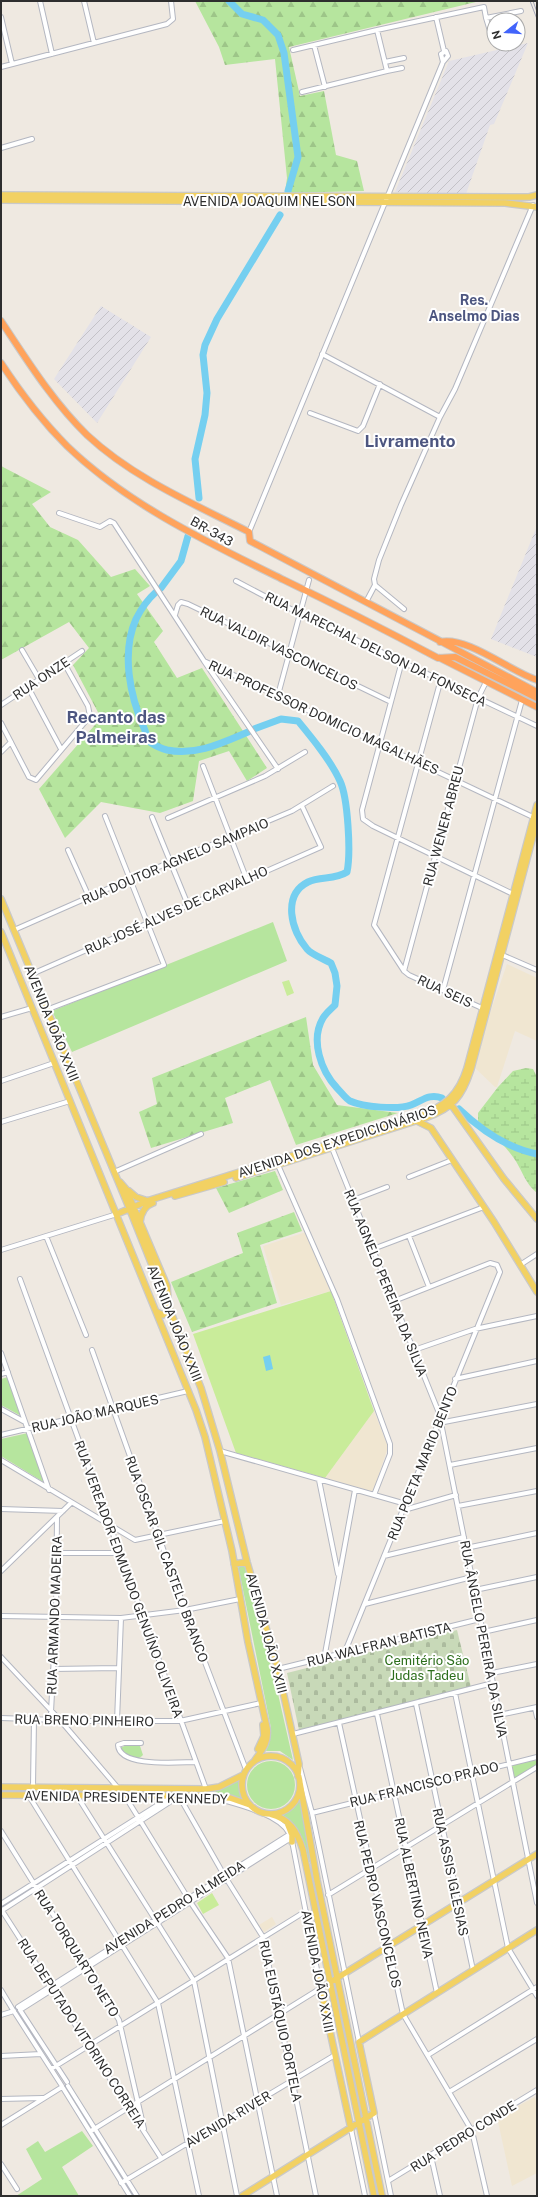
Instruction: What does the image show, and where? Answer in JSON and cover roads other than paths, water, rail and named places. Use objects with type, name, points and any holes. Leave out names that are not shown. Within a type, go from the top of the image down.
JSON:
[{"type":"highway","name":"BR-343","points":[[1,321],[50,392],[87,435],[140,474],[249,532],[250,541],[440,642],[478,665],[535,694]]},
{"type":"highway","name":"BR-343","points":[[1,363],[20,392],[67,446],[114,485],[193,534],[523,700]]},
{"type":"highway","points":[[440,642],[448,640],[463,644],[537,680]]},
{"type":"highway","name":"BR-343","points":[[438,658],[455,657],[478,665]]},
{"type":"highway","points":[[523,700],[537,707]]},
{"type":"highway","points":[[523,700],[537,710]]},
{"type":"main road","name":"AVENIDA JOAQUIM NELSON","points":[[1,195],[253,199]]},
{"type":"main road","points":[[17,200],[31,199],[31,195]]},
{"type":"main road","name":"AVENIDA JOAQUIM NELSON","points":[[1,200],[386,200],[537,196]]},
{"type":"main road","name":"AVENIDA JOAQUIM NELSON","points":[[386,200],[535,206]]},
{"type":"main road","name":"AVENIDA DOS EXPEDICIONÁRIOS","points":[[499,954],[533,836],[537,805]]},
{"type":"main road","name":"AVENIDA DOS EXPEDICIONÁRIOS","points":[[148,1203],[278,1165],[417,1121],[450,1103],[465,1077],[485,1009],[513,894],[533,836]]},
{"type":"main road","name":"AVENIDA JOÃO XXIII","points":[[1,899],[115,1175],[132,1208],[174,1324],[201,1388],[220,1451],[247,1562],[278,1669],[299,1764],[298,1776]]},
{"type":"main road","points":[[1,910],[14,930]]},
{"type":"main road","name":"AVENIDA JOÃO XXIII","points":[[1,932],[163,1326],[205,1437],[232,1551],[240,1599],[268,1737],[266,1745],[255,1760]]},
{"type":"main road","points":[[71,1103],[78,1105],[84,1101]]},
{"type":"main road","points":[[450,1103],[504,1179],[537,1219]]},
{"type":"main road","points":[[78,1119],[82,1114],[89,1113]]},
{"type":"main road","points":[[431,1128],[432,1114]]},
{"type":"main road","name":"AVENIDA DOS EXPEDICIONÁRIOS","points":[[117,1214],[432,1114]]},
{"type":"main road","points":[[417,1121],[431,1128],[537,1292]]},
{"type":"main road","points":[[115,1175],[126,1189],[136,1197],[148,1203],[142,1213],[140,1222]]},
{"type":"main road","points":[[126,1189],[132,1208],[140,1222],[166,1286],[169,1310],[163,1315],[157,1312]]},
{"type":"main road","points":[[163,1326],[167,1322],[174,1324]]},
{"type":"main road","points":[[232,1551],[238,1553],[244,1550]]},
{"type":"main road","points":[[234,1564],[247,1562]]},
{"type":"main road","points":[[230,1782],[245,1767],[263,1739],[261,1703]]},
{"type":"main road","points":[[270,1814],[280,1812],[292,1805],[298,1793],[300,1783],[291,1764],[281,1757],[266,1756],[255,1760],[248,1767],[244,1775],[243,1791],[250,1805],[262,1812],[283,1818],[291,1830],[291,1838]]},
{"type":"main road","name":"AVENIDA PRESIDENTE KENNEDY","points":[[1,1787],[206,1789],[230,1782],[244,1775]]},
{"type":"main road","name":"AVENIDA JOÃO XXIII","points":[[300,1783],[337,1979],[382,2196]]},
{"type":"main road","name":"AVENIDA PRESIDENTE KENNEDY","points":[[1,1795],[211,1797],[237,1800],[250,1805]]},
{"type":"main road","points":[[307,1798],[310,1840]]},
{"type":"main road","name":"AVENIDA JOÃO XXIII","points":[[283,1818],[296,1832],[303,1850],[372,2195]]},
{"type":"main road","points":[[321,1988],[537,1854]]},
{"type":"main road","points":[[359,2042],[537,1930]]},
{"type":"main road","name":"AVENIDA JOÃO XXIII","points":[[319,1980],[350,2129]]},
{"type":"main road","name":"AVENIDA JOÃO XXIII","points":[[359,2042],[374,2113]]},
{"type":"main road","points":[[242,2196],[374,2113]]},
{"type":"street","points":[[40,1],[52,54]]},
{"type":"street","points":[[84,1],[94,43]]},
{"type":"street","points":[[1,67],[168,24],[173,19],[171,1]]},
{"type":"street","points":[[293,50],[484,7],[486,18]]},
{"type":"street","points":[[516,12],[521,11]]},
{"type":"street","points":[[1,17],[12,64]]},
{"type":"street","points":[[249,532],[443,62],[448,56],[447,52],[444,51],[436,17]]},
{"type":"street","points":[[377,30],[386,71]]},
{"type":"street","points":[[314,45],[325,87]]},
{"type":"street","points":[[384,62],[404,58]]},
{"type":"street","points":[[302,92],[402,68]]},
{"type":"street","points":[[1,148],[32,139]]},
{"type":"street","points":[[366,602],[375,585],[374,579],[379,560],[440,417],[455,389],[535,206]]},
{"type":"street","points":[[322,354],[440,417]]},
{"type":"street","points":[[310,413],[358,431],[363,426],[380,384]]},
{"type":"street","name":"RUA PROFESSOR DOMICIO MAGALHÃES","points":[[59,513],[100,527],[110,521],[114,523],[204,661],[278,694],[536,819]]},
{"type":"street","points":[[278,694],[309,580]]},
{"type":"street","name":"RUA MARECHAL DELSON DA FONSECA","points":[[236,581],[537,726]]},
{"type":"street","points":[[375,585],[404,609]]},
{"type":"street","name":"RUA VALDIR VASCONCELOS","points":[[175,615],[178,605],[183,602],[288,654],[391,702]]},
{"type":"street","points":[[22,650],[39,680]]},
{"type":"street","name":"RUA ONZE","points":[[1,705],[82,651]]},
{"type":"street","points":[[204,661],[278,769]]},
{"type":"street","points":[[402,661],[362,810],[362,816],[365,821],[513,894]]},
{"type":"street","points":[[1,723],[32,780],[39,777],[90,716],[88,706],[64,663]]},
{"type":"street","points":[[404,971],[379,933],[375,921],[441,679]]},
{"type":"street","name":"RUA WENER ABREU","points":[[404,971],[478,698],[486,682]]},
{"type":"street","points":[[28,687],[62,749]]},
{"type":"street","points":[[443,990],[517,716],[523,700]]},
{"type":"street","points":[[1,752],[10,742]]},
{"type":"street","points":[[168,818],[278,769],[305,752]]},
{"type":"street","points":[[203,766],[247,880]]},
{"type":"street","name":"RUA DOUTOR AGNELO SAMPAIO","points":[[14,930],[302,806],[333,786]]},
{"type":"street","name":"RUA JOSÉ ALVES DE CARVALHO","points":[[32,974],[321,847],[302,806]]},
{"type":"street","points":[[46,1010],[164,965],[105,816]]},
{"type":"street","points":[[152,817],[188,905]]},
{"type":"street","points":[[68,850],[90,897]]},
{"type":"street","points":[[499,954],[537,970]]},
{"type":"street","name":"RUA SEIS","points":[[404,971],[485,1009]]},
{"type":"street","points":[[1,1017],[32,1008]]},
{"type":"street","points":[[1,1081],[54,1063]]},
{"type":"street","points":[[2,1120],[71,1103]]},
{"type":"street","points":[[115,1175],[202,1134]]},
{"type":"street","name":"RUA AGNELO PEREIRA DA SILVA","points":[[332,1148],[441,1418]]},
{"type":"street","points":[[409,1177],[452,1160]]},
{"type":"street","points":[[278,1165],[340,1306],[390,1444],[390,1454],[374,1495]]},
{"type":"street","points":[[353,1200],[387,1187]]},
{"type":"street","points":[[373,1249],[484,1208]]},
{"type":"street","points":[[1,1250],[117,1214]]},
{"type":"street","points":[[46,1236],[86,1335]]},
{"type":"street","points":[[394,1301],[429,1287],[409,1236]]},
{"type":"street","points":[[520,1265],[537,1254]]},
{"type":"street","name":"RUA POETA MARIO BENTO","points":[[344,1654],[440,1423],[455,1379],[475,1329],[500,1272],[495,1263],[486,1264],[429,1287]]},
{"type":"street","name":"RUA VEREADOR EDMUNDO GENUÍNO OLIVEIRA","points":[[20,1279],[206,1789]]},
{"type":"street","points":[[414,1350],[475,1329],[537,1316]]},
{"type":"street","name":"RUA OSCAR GIL CASTELO BRANCO","points":[[92,1350],[185,1610],[245,1767]]},
{"type":"street","points":[[1,1353],[50,1490]]},
{"type":"street","points":[[455,1379],[537,1361]]},
{"type":"street","points":[[1,1374],[8,1372]]},
{"type":"street","name":"RUA JOÃO MARQUES","points":[[1,1435],[188,1392]]},
{"type":"street","points":[[440,1423],[537,1404]]},
{"type":"street","points":[[1,1409],[26,1422]]},
{"type":"street","name":"RUA ÂNGELO PEREIRA DA SILVA","points":[[440,1423],[450,1465],[537,1903]]},
{"type":"street","points":[[450,1465],[537,1448]]},
{"type":"street","points":[[220,1451],[406,1504]]},
{"type":"street","points":[[1,1460],[109,1526],[137,1540],[225,1520]]},
{"type":"street","points":[[319,1480],[338,1576]]},
{"type":"street","points":[[324,1659],[354,1490]]},
{"type":"street","points":[[458,1506],[537,1491]]},
{"type":"street","points":[[404,1510],[456,1495]]},
{"type":"street","points":[[1,1571],[71,1503]]},
{"type":"street","points":[[1,1509],[63,1511]]},
{"type":"street","name":"RUA ARMANDO MADEIRA","points":[[51,1712],[56,1617],[56,1517]]},
{"type":"street","points":[[466,1548],[537,1533]]},
{"type":"street","points":[[384,1556],[464,1537]]},
{"type":"street","points":[[56,1553],[119,1553]]},
{"type":"street","points":[[474,1590],[537,1576]]},
{"type":"street","points":[[365,1604],[472,1577]]},
{"type":"street","points":[[1,1616],[143,1617],[240,1599]]},
{"type":"street","points":[[117,1721],[121,1618]]},
{"type":"street","name":"RUA WALFRAN BATISTA","points":[[278,1669],[324,1659],[480,1619]]},
{"type":"street","points":[[483,1632],[537,1620]]},
{"type":"street","points":[[1,1657],[60,1720],[118,1788]]},
{"type":"street","points":[[492,1674],[537,1664]]},
{"type":"street","points":[[53,1669],[118,1668]]},
{"type":"street","points":[[293,1734],[377,1714],[493,1683]]},
{"type":"street","points":[[455,1694],[470,1773],[508,1948],[535,1988],[537,1996]]},
{"type":"street","name":"RUA BRENO PINHEIRO","points":[[1,1718],[117,1721],[180,1720],[261,1703]]},
{"type":"street","name":"RUA ASSIS IGLESIAS","points":[[416,1704],[473,1970]]},
{"type":"street","points":[[499,1715],[536,1708],[537,1717]]},
{"type":"street","name":"RUA ALBERTINO NEIVA","points":[[377,1714],[437,1993]]},
{"type":"street","points":[[33,1787],[34,1719]]},
{"type":"street","name":"RUA PEDRO VASCONCELOS","points":[[339,1723],[370,1870],[403,2014],[472,2130],[487,2196]]},
{"type":"street","points":[[141,1742],[123,1743],[118,1745],[118,1748],[125,1756],[135,1761],[196,1762]]},
{"type":"street","name":"RUA FRANCISCO PRADO","points":[[312,1813],[537,1757]]},
{"type":"street","name":"AVENIDA JOÃO XXIII","points":[[299,1764],[312,1813],[359,2042]]},
{"type":"street","points":[[328,1895],[537,1767]]},
{"type":"street","points":[[29,1796],[158,2003],[199,2196]]},
{"type":"street","points":[[77,1796],[194,1981],[237,2196]]},
{"type":"street","points":[[125,1796],[191,1903],[228,1958],[259,2100],[277,2196]]},
{"type":"street","points":[[1,1910],[172,1796]]},
{"type":"street","points":[[105,1841],[141,1822],[179,1796]]},
{"type":"street","name":"RUA EUSTÁQUIO PORTELA","points":[[179,1796],[224,1875],[263,1937],[294,2080],[316,2196]]},
{"type":"street","points":[[211,1797],[268,1816],[283,1825],[291,1838]]},
{"type":"street","name":"RUA TORQUARTO NETO","points":[[1,1832],[122,2025],[144,2129]]},
{"type":"street","name":"AVENIDA JOÃO XXIII","points":[[291,1838],[319,1980]]},
{"type":"street","name":"AVENIDA PEDRO ALMEIDA","points":[[1,2015],[16,2010],[154,1919],[224,1875],[291,1838]]},
{"type":"street","name":"AVENIDA PEDRO ALMEIDA","points":[[85,1965],[122,1946],[228,1880],[291,1838]]},
{"type":"street","points":[[1,1904],[35,1886]]},
{"type":"street","name":"RUA DEPUTADO VITORINO CORREIA","points":[[1,1910],[87,2045],[144,2129],[161,2158]]},
{"type":"street","points":[[53,2067],[306,1911]]},
{"type":"street","points":[[91,2131],[321,1988]]},
{"type":"street","points":[[428,2055],[535,1988]]},
{"type":"street","points":[[1,1990],[16,2010],[53,2067],[62,2087],[91,2131],[130,2196]]},
{"type":"street","points":[[16,2010],[41,2054],[67,2084],[96,2128],[137,2196]]},
{"type":"street","points":[[449,2092],[537,2039]]},
{"type":"street","points":[[1,2056],[41,2054]]},
{"type":"street","name":"AVENIDA RIVER","points":[[121,2183],[335,2055]]},
{"type":"street","points":[[1,2125],[67,2084]]},
{"type":"street","name":"RUA PEDRO CONDE","points":[[388,2182],[537,2090]]},
{"type":"street","points":[[1,2099],[43,2098]]},
{"type":"street","points":[[374,2113],[391,2196]]},
{"type":"street","name":"AVENIDA JOÃO XXIII","points":[[350,2129],[365,2196]]},
{"type":"street","points":[[431,2156],[440,2196]]},
{"type":"street","points":[[1,2164],[17,2189]]},
{"type":"water","points":[[270,1355],[273,1369],[266,1371],[263,1357]]},
{"type":"waterway","points":[[229,1],[242,14],[263,20],[278,35],[284,53],[298,157],[288,191]]},
{"type":"waterway","points":[[199,498],[195,459],[205,415],[207,393],[203,355],[205,345],[217,319],[280,215]]},
{"type":"waterway","points":[[161,588],[181,561],[188,536]]},
{"type":"waterway","points":[[156,592],[144,605],[136,619],[131,632],[128,660],[131,688],[139,716],[149,741],[156,746],[167,750],[188,751],[209,747],[248,732]]},
{"type":"waterway","points":[[254,729],[281,719],[298,721],[332,766],[343,789],[347,812],[349,839],[347,872],[338,876],[308,882],[300,888],[295,895],[292,904],[293,923],[301,941],[312,953],[331,963],[335,973],[337,986],[335,1005],[323,1018],[317,1036],[319,1055],[326,1073],[347,1099],[363,1105],[405,1107],[433,1096],[442,1098]]},
{"type":"waterway","points":[[459,1109],[485,1131],[504,1143],[537,1154]]},
{"type":"tram line","points":[[533,1],[537,12]]},
{"type":"railway","points":[[530,1],[537,19]]},
{"type":"district","name":"Res. Anselmo Dias","points":[[474,308]]},
{"type":"district","name":"Livramento","points":[[410,441]]},
{"type":"district","name":"Recanto das Palmeiras","points":[[116,727]]},
{"type":"park label","name":"Cemitério São Judas Tadeu","points":[[427,1668]]}]
